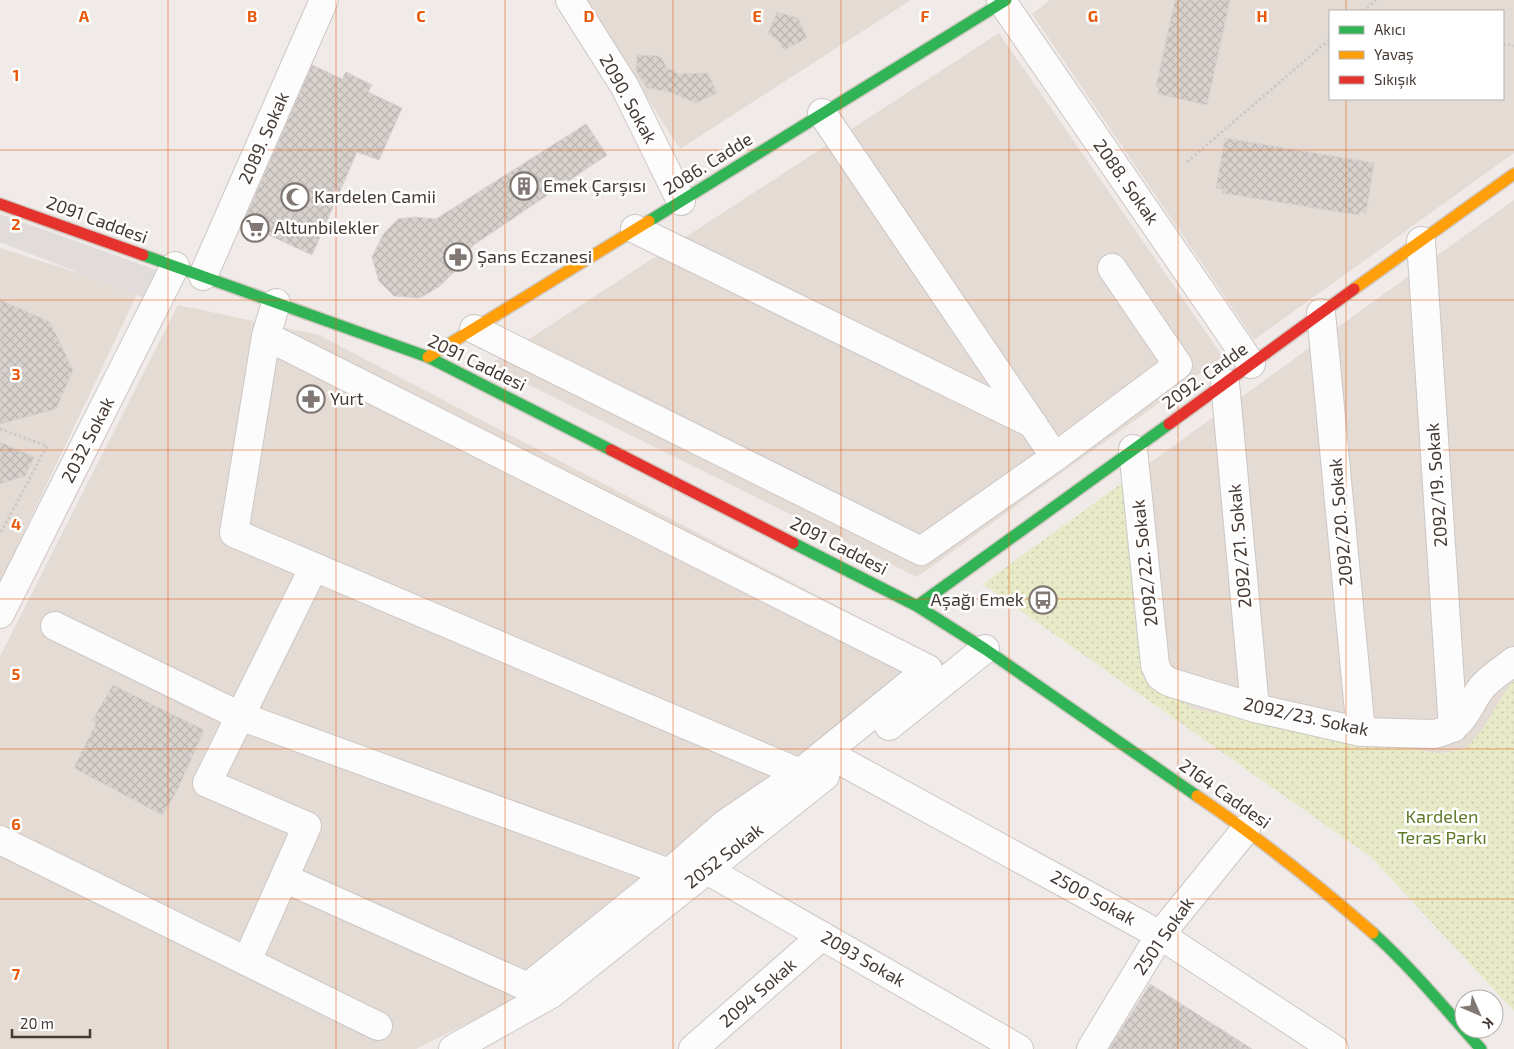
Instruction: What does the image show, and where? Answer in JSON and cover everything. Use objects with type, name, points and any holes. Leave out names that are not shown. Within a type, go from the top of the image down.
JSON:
[{"type":"street","name":"2089. Sokak","points":[[203,276],[324,0]]},
{"type":"street","name":"2090. Sokak","points":[[570,0],[625,87],[681,201]]},
{"type":"street","name":"2086. Cadde","points":[[428,357],[1003,1]]},
{"type":"street","name":"2088. Sokak","points":[[1003,1],[1251,364]]},
{"type":"street","points":[[822,113],[1055,456]]},
{"type":"street","name":"2092. Cadde","points":[[917,606],[1514,174]]},
{"type":"street","name":"2091 Caddesi","points":[[0,204],[428,357],[917,606]]},
{"type":"street","points":[[635,229],[1033,424]]},
{"type":"street","name":"2092/19. Sokak","points":[[1421,241],[1453,728]]},
{"type":"street","name":"2032 Sokak","points":[[0,614],[175,266]]},
{"type":"street","points":[[474,329],[921,551],[1055,456],[1178,365],[1112,268]]},
{"type":"street","points":[[276,303],[266,336],[234,533],[800,773]]},
{"type":"street","name":"2092/20. Sokak","points":[[1322,313],[1361,732]]},
{"type":"street","points":[[266,336],[928,669],[800,773],[725,824],[669,873],[528,987],[284,878]]},
{"type":"street","name":"2092/21. Sokak","points":[[1225,383],[1255,708]]},
{"type":"street","name":"2092/22. Sokak","points":[[1133,450],[1155,665],[1160,676]]},
{"type":"street","points":[[247,962],[307,826],[207,783],[314,566]]},
{"type":"street","name":"2164 Caddesi","points":[[917,606],[985,649],[1246,829],[1334,899],[1385,944],[1481,1049]]},
{"type":"street","points":[[55,626],[240,716],[669,873]]},
{"type":"street","name":"2052 Sokak","points":[[453,1049],[551,994],[985,649]]},
{"type":"street","points":[[1453,728],[1460,721],[1485,684],[1514,661]]},
{"type":"street","name":"2092/23. Sokak","points":[[1160,676],[1169,682],[1255,708],[1361,732],[1434,734],[1453,728]]},
{"type":"street","name":"2500 Sokak","points":[[843,762],[1160,935],[1334,1049]]},
{"type":"street","name":"2501 Sokak","points":[[1091,1049],[1160,935],[1246,829]]},
{"type":"street","points":[[0,840],[378,1026]]},
{"type":"street","name":"2093 Sokak","points":[[707,870],[1019,1049]]},
{"type":"street","name":"2094 Sokak","points":[[692,1049],[822,936]]},
{"type":"path","points":[[1365,10],[1368,0]]},
{"type":"path","points":[[1365,10],[1376,0]]},
{"type":"path","points":[[1187,162],[1329,40]]},
{"type":"path","points":[[0,429],[47,446],[0,534]]},
{"type":"shaded area","points":[[584,0],[911,0],[680,149]]},
{"type":"shaded area","points":[[1050,0],[1514,0],[1514,153],[1254,340],[1032,14]]},
{"type":"shaded area","points":[[999,33],[1223,357],[917,577],[489,365]]},
{"type":"shaded area","points":[[1514,200],[1514,681],[1482,730],[1466,748],[1441,754],[1193,709],[1151,679],[1122,483]]},
{"type":"shaded area","points":[[0,214],[162,272],[149,300],[0,242]]},
{"type":"shaded area","points":[[0,248],[138,292],[0,583]]},
{"type":"shaded area","points":[[178,305],[319,335],[950,665],[556,979],[416,1049],[0,1049],[0,656]]},
{"type":"green space","name":"Kardelen Teras Parkı","points":[[1122,483],[1151,679],[1193,709],[1441,754],[1466,748],[1482,730],[1514,681],[1514,1011],[1504,1000],[1504,989],[1494,989],[1371,857],[983,584]]},
{"type":"building","points":[[1175,0],[1230,0],[1207,105],[1158,94],[1159,88],[1156,87]]},
{"type":"building","points":[[777,12],[798,18],[807,38],[784,50],[778,40],[768,34]]},
{"type":"building","points":[[637,55],[660,56],[667,68],[679,74],[708,73],[717,93],[696,103],[670,92],[647,88],[636,71]]},
{"type":"building","points":[[312,65],[342,79],[346,72],[372,85],[368,92],[402,108],[379,160],[357,152],[312,255],[243,223]]},
{"type":"building","name":"Emek Çarşısı","points":[[586,124],[607,155],[475,244],[455,271],[440,286],[420,298],[394,296],[379,281],[372,257],[384,233],[398,219],[415,217],[436,219]]},
{"type":"building","points":[[1225,138],[1374,163],[1366,213],[1360,211],[1359,215],[1222,193],[1222,189],[1216,188]]},
{"type":"building","points":[[0,300],[50,322],[73,370],[56,409],[0,424]]},
{"type":"building","points":[[0,442],[34,457],[25,476],[0,484]]},
{"type":"building","points":[[113,685],[204,730],[177,791],[162,815],[74,768],[96,723],[92,721]]},
{"type":"building","points":[[1150,984],[1252,1049],[1109,1049]]},
{"type":"traffic: fast","points":[[649,221],[1006,0]]},
{"type":"traffic: fast","points":[[143,255],[428,357],[611,450]]},
{"type":"traffic: fast","points":[[917,606],[1169,424]]},
{"type":"traffic: fast","points":[[793,543],[917,606],[985,649],[1197,796]]},
{"type":"traffic: fast","points":[[1373,933],[1415,975],[1481,1049]]},
{"type":"traffic: slow","points":[[1354,289],[1514,174]]},
{"type":"traffic: slow","points":[[428,357],[649,221]]},
{"type":"traffic: slow","points":[[1197,796],[1287,862],[1373,933]]},
{"type":"traffic: jam","points":[[0,204],[143,255]]},
{"type":"traffic: jam","points":[[1169,424],[1354,289]]},
{"type":"traffic: jam","points":[[611,450],[793,543]]},
{"type":"place","name":"Emek Çarşısı","points":[[524,186]]},
{"type":"place","name":"Kardelen Camii","points":[[295,197]]},
{"type":"place","name":"Altunbilekler","points":[[255,228]]},
{"type":"place","name":"Şans Eczanesi","points":[[458,257]]},
{"type":"place","name":"Yurt","points":[[311,399]]},
{"type":"place","name":"Aşağı Emek","points":[[1043,600]]}]
